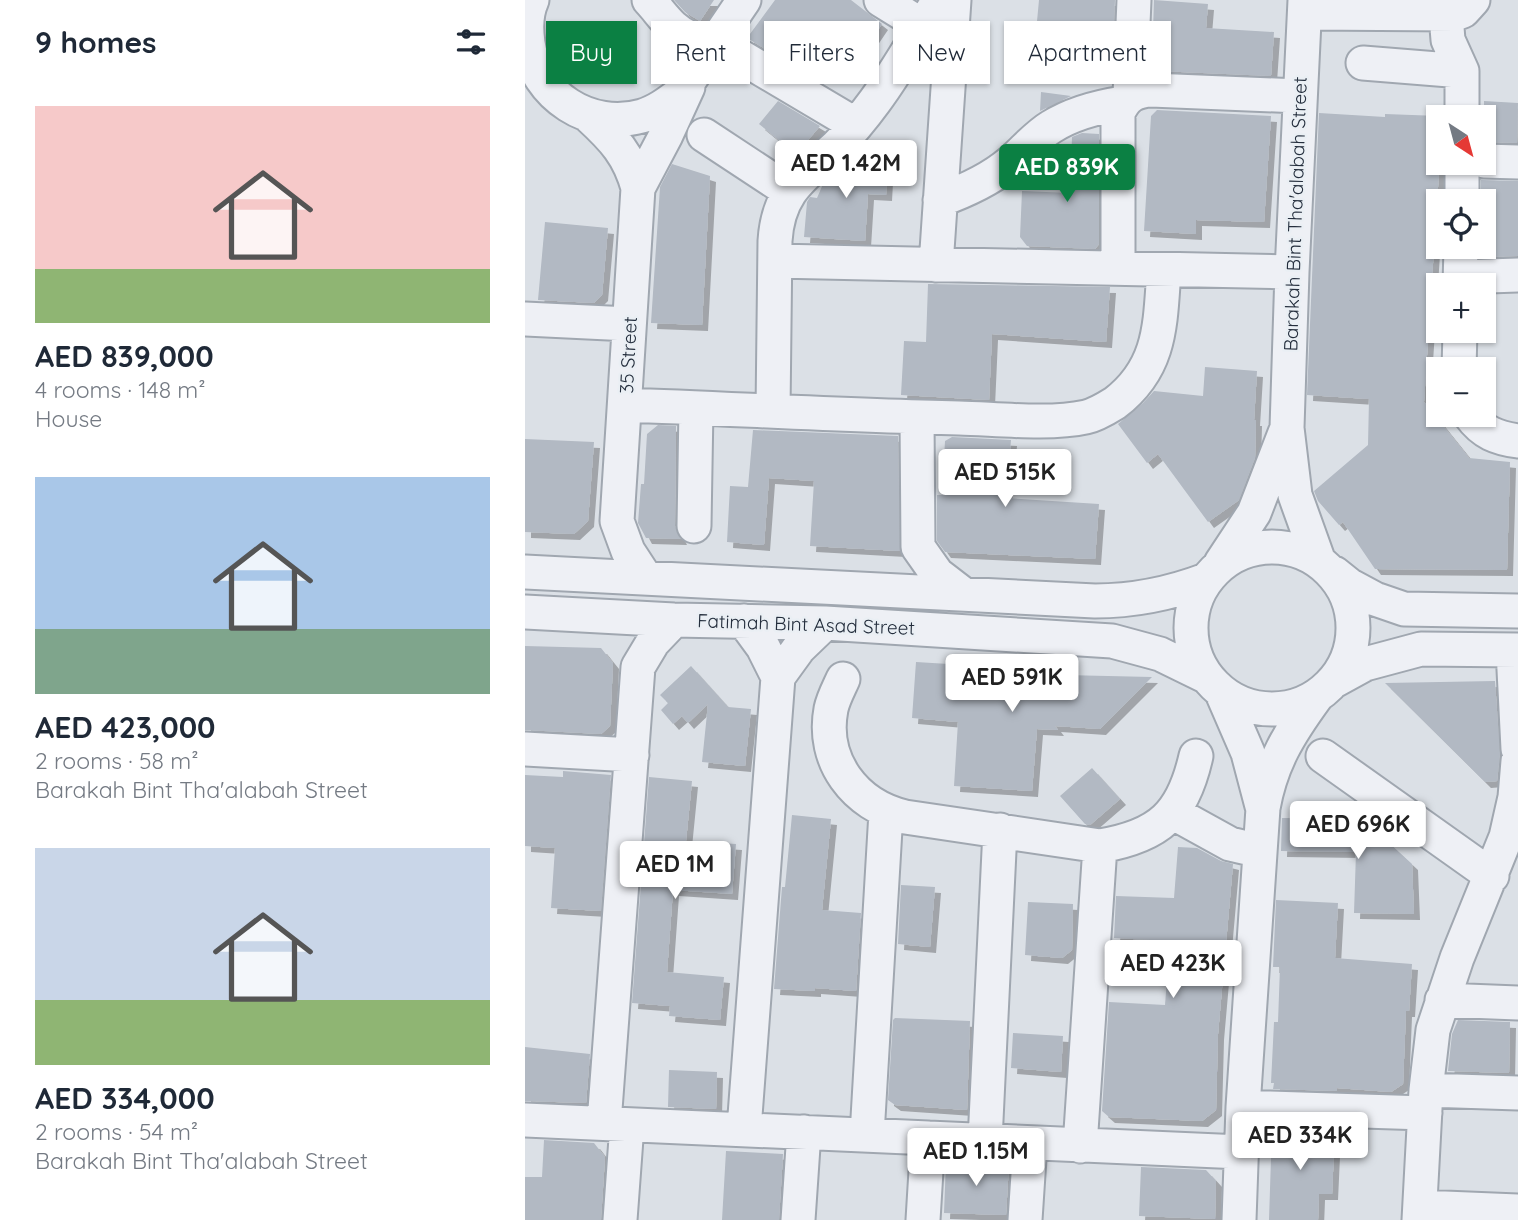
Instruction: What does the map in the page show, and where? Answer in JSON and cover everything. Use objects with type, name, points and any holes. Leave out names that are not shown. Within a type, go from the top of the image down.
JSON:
[{"type":"street","points":[[649,0],[666,21]]},
{"type":"street","points":[[722,21],[744,0]]},
{"type":"street","points":[[773,411],[776,224],[781,206],[789,191],[856,125],[877,99],[931,13],[881,0]]},
{"type":"street","points":[[936,265],[954,0]]},
{"type":"street","points":[[1118,268],[1118,113],[1126,99],[1134,0]]},
{"type":"street","points":[[1305,6],[1459,7],[1448,40],[1462,71],[1462,105]]},
{"type":"street","name":"Barakah Bint Tha'alabah Street","points":[[1305,6],[1291,272],[1287,428],[1296,495],[1322,563]]},
{"type":"street","points":[[528,7],[530,55],[539,76],[553,94],[571,108],[589,116],[617,120],[642,116],[665,105],[688,84]]},
{"type":"street","points":[[1363,63],[1462,71]]},
{"type":"street","points":[[750,66],[856,125]]},
{"type":"street","points":[[638,188],[689,84]]},
{"type":"street","points":[[940,200],[988,179],[1049,128],[1065,119],[1126,99],[1140,90],[1299,96]]},
{"type":"street","points":[[589,116],[622,149],[638,188]]},
{"type":"street","points":[[704,135],[789,191]]},
{"type":"street","points":[[1496,161],[1518,162]]},
{"type":"street","name":"35 Street","points":[[638,188],[617,521],[628,551],[645,577]]},
{"type":"street","points":[[775,261],[1291,272]]},
{"type":"street","points":[[626,405],[917,418],[1060,419],[1088,416],[1113,404],[1134,386],[1150,362],[1160,336],[1164,270]]},
{"type":"street","points":[[1460,270],[1518,275]]},
{"type":"street","points":[[525,319],[629,324]]},
{"type":"street","points":[[694,526],[696,408]]},
{"type":"street","points":[[917,418],[918,547],[937,574],[963,594]]},
{"type":"street","points":[[1479,427],[1495,438],[1518,441]]},
{"type":"street","name":"Barakah Bint Tha'alabah Street","points":[[1213,573],[1254,513],[1287,428]]},
{"type":"street","points":[[568,574],[595,551],[617,521]]},
{"type":"street","points":[[1263,808],[1248,753],[1214,684],[1194,653],[1190,628],[1194,603],[1213,573],[1242,552],[1267,546],[1293,549],[1322,563],[1349,585],[1375,599],[1404,609],[1518,611]]},
{"type":"street","points":[[876,590],[899,571],[918,547]]},
{"type":"street","points":[[1239,1220],[1243,1107],[1263,808],[1267,784],[1279,754],[1350,653],[1354,622],[1345,591],[1322,563]]},
{"type":"street","name":"Fatimah Bint Asad Street","points":[[525,572],[1117,601],[1161,595],[1213,573]]},
{"type":"street","name":"Fatimah Bint Asad Street","points":[[525,612],[674,620],[825,623],[1112,640],[1160,654],[1214,684]]},
{"type":"street","points":[[601,616],[622,640],[638,667]]},
{"type":"street","points":[[620,1220],[615,1124],[638,667],[653,642],[674,620]]},
{"type":"street","points":[[744,621],[763,647],[778,677],[744,1129]]},
{"type":"street","points":[[778,677],[799,648],[825,623]]},
{"type":"street","points":[[1214,684],[1252,707],[1285,708],[1325,689],[1365,664],[1421,649],[1516,650],[1518,749]]},
{"type":"street","points":[[843,679],[831,708],[830,740],[839,770],[859,795],[885,812],[1100,846],[1127,842],[1152,830],[1172,812],[1189,786],[1196,755]]},
{"type":"street","points":[[525,749],[632,755]]},
{"type":"street","points":[[1323,757],[1492,876]]},
{"type":"street","points":[[1518,761],[1516,797],[1506,837],[1442,1000],[1430,1050],[1420,1214],[1518,1211]]},
{"type":"street","points":[[866,1135],[885,812]]},
{"type":"street","points":[[1172,812],[1230,844],[1260,851]]},
{"type":"street","points":[[985,1142],[1000,830]]},
{"type":"street","points":[[1080,1146],[1100,846]]},
{"type":"street","points":[[1442,1000],[1518,1003]]},
{"type":"street","points":[[1243,1107],[1425,1101],[1518,1093]]},
{"type":"street","points":[[525,1121],[1241,1152]]},
{"type":"street","points":[[798,1220],[804,1132]]},
{"type":"street","points":[[923,1220],[928,1138]]},
{"type":"street","points":[[1025,1220],[1030,1144]]},
{"type":"building","points":[[674,0],[714,0],[700,21],[685,12]]},
{"type":"building","points":[[775,0],[851,0],[878,21],[764,21],[764,48],[750,40],[750,34]]},
{"type":"building","points":[[1039,0],[1115,0],[1114,21],[1037,21]]},
{"type":"building","points":[[1154,0],[1208,4],[1206,28],[1274,32],[1271,76],[1171,72],[1171,21],[1153,21]]},
{"type":"building","points":[[1041,92],[1071,96],[1040,111]]},
{"type":"building","points":[[778,101],[820,126],[796,154],[759,124]]},
{"type":"building","points":[[1484,101],[1518,103],[1517,143],[1496,142],[1496,105],[1484,105]]},
{"type":"building","points":[[1157,110],[1271,116],[1264,222],[1196,220],[1196,234],[1144,231],[1151,116]]},
{"type":"building","points":[[1319,113],[1385,117],[1385,114],[1426,116],[1426,175],[1439,175],[1438,189],[1426,189],[1426,259],[1433,259],[1432,273],[1426,273],[1426,427],[1444,427],[1469,458],[1510,462],[1507,570],[1375,569],[1343,522],[1339,525],[1318,501],[1314,491],[1368,445],[1369,399],[1307,395]]},
{"type":"building","points":[[1082,133],[1099,134],[1099,244],[1095,249],[1027,246],[1020,237],[1022,191],[1070,193],[1072,137]]},
{"type":"building","points":[[853,157],[888,159],[886,195],[868,194],[865,241],[804,237],[807,202],[810,197],[817,198],[823,184]]},
{"type":"building","points":[[672,164],[710,176],[702,325],[651,323],[660,187]]},
{"type":"building","points":[[1481,180],[1518,181],[1518,256],[1496,257],[1496,189],[1481,189]]},
{"type":"building","points":[[545,222],[608,228],[602,295],[594,303],[538,300]]},
{"type":"building","points":[[928,284],[1110,287],[1106,342],[992,334],[989,400],[901,395],[904,341],[926,342]]},
{"type":"building","points":[[1205,367],[1257,371],[1255,458],[1239,500],[1208,522],[1158,454],[1147,463],[1118,424],[1154,391],[1203,396]]},
{"type":"building","points":[[658,425],[676,426],[675,526],[681,539],[646,538],[638,523],[647,434]]},
{"type":"building","points":[[753,430],[898,436],[900,551],[810,546],[814,481],[769,478],[764,545],[727,542],[730,486],[748,487]]},
{"type":"building","points":[[952,437],[1011,440],[1006,498],[1099,504],[1095,559],[945,552],[937,541],[937,495],[942,495],[945,441]]},
{"type":"building","points":[[525,439],[594,442],[588,521],[574,534],[525,532]]},
{"type":"building","points":[[525,646],[601,648],[613,663],[610,726],[601,734],[525,730]]},
{"type":"building","points":[[916,662],[1064,671],[1064,675],[1152,677],[1100,729],[1055,726],[1058,730],[1037,729],[1032,791],[954,786],[958,722],[912,718]]},
{"type":"building","points":[[691,666],[728,707],[751,709],[745,766],[702,762],[708,704],[688,723],[682,716],[673,724],[661,710],[668,703],[660,695]]},
{"type":"building","points":[[1495,681],[1500,755],[1497,781],[1485,782],[1385,683]]},
{"type":"building","points":[[1092,768],[1120,799],[1090,825],[1085,824],[1060,796]]},
{"type":"building","points":[[563,771],[611,775],[601,911],[551,908],[555,848],[525,846],[525,775],[563,777]]},
{"type":"building","points":[[649,777],[692,781],[686,841],[736,844],[732,894],[673,890],[667,972],[724,977],[720,1020],[669,1016],[670,1006],[632,1003]]},
{"type":"building","points":[[792,815],[831,819],[822,910],[861,913],[856,991],[774,989],[782,887],[785,887]]},
{"type":"building","points":[[1282,818],[1363,819],[1412,864],[1414,914],[1354,913],[1356,852],[1281,851]]},
{"type":"building","points":[[1178,847],[1197,848],[1221,861],[1233,864],[1218,1034],[1216,1110],[1202,1121],[1109,1117],[1102,1111],[1109,1002],[1165,1005],[1170,941],[1114,938],[1116,896],[1174,898]]},
{"type":"building","points":[[901,885],[935,887],[930,947],[898,944]]},
{"type":"building","points":[[1276,900],[1338,903],[1335,958],[1412,964],[1409,1011],[1406,1011],[1403,1084],[1391,1092],[1337,1088],[1337,1091],[1273,1089],[1274,1022],[1278,1022],[1280,967],[1273,967]]},
{"type":"building","points":[[1028,902],[1073,904],[1072,950],[1062,958],[1025,955]]},
{"type":"building","points":[[895,1018],[970,1021],[967,1110],[895,1105],[888,1100]]},
{"type":"building","points":[[1458,1020],[1510,1022],[1509,1073],[1448,1071],[1452,1034]]},
{"type":"building","points":[[1013,1033],[1063,1036],[1061,1072],[1011,1068]]},
{"type":"building","points":[[525,1047],[590,1054],[586,1103],[525,1101]]},
{"type":"building","points":[[669,1070],[717,1072],[716,1109],[668,1107]]},
{"type":"building","points":[[1272,1127],[1335,1129],[1332,1194],[1319,1194],[1318,1220],[1269,1220]]},
{"type":"building","points":[[544,1140],[594,1143],[605,1157],[601,1220],[525,1220],[525,1177],[542,1177]]},
{"type":"building","points":[[726,1151],[783,1154],[779,1220],[722,1220]]},
{"type":"building","points":[[946,1162],[1009,1164],[1006,1215],[944,1213]]},
{"type":"building","points":[[1141,1167],[1206,1170],[1216,1181],[1215,1219],[1139,1216]]}]
